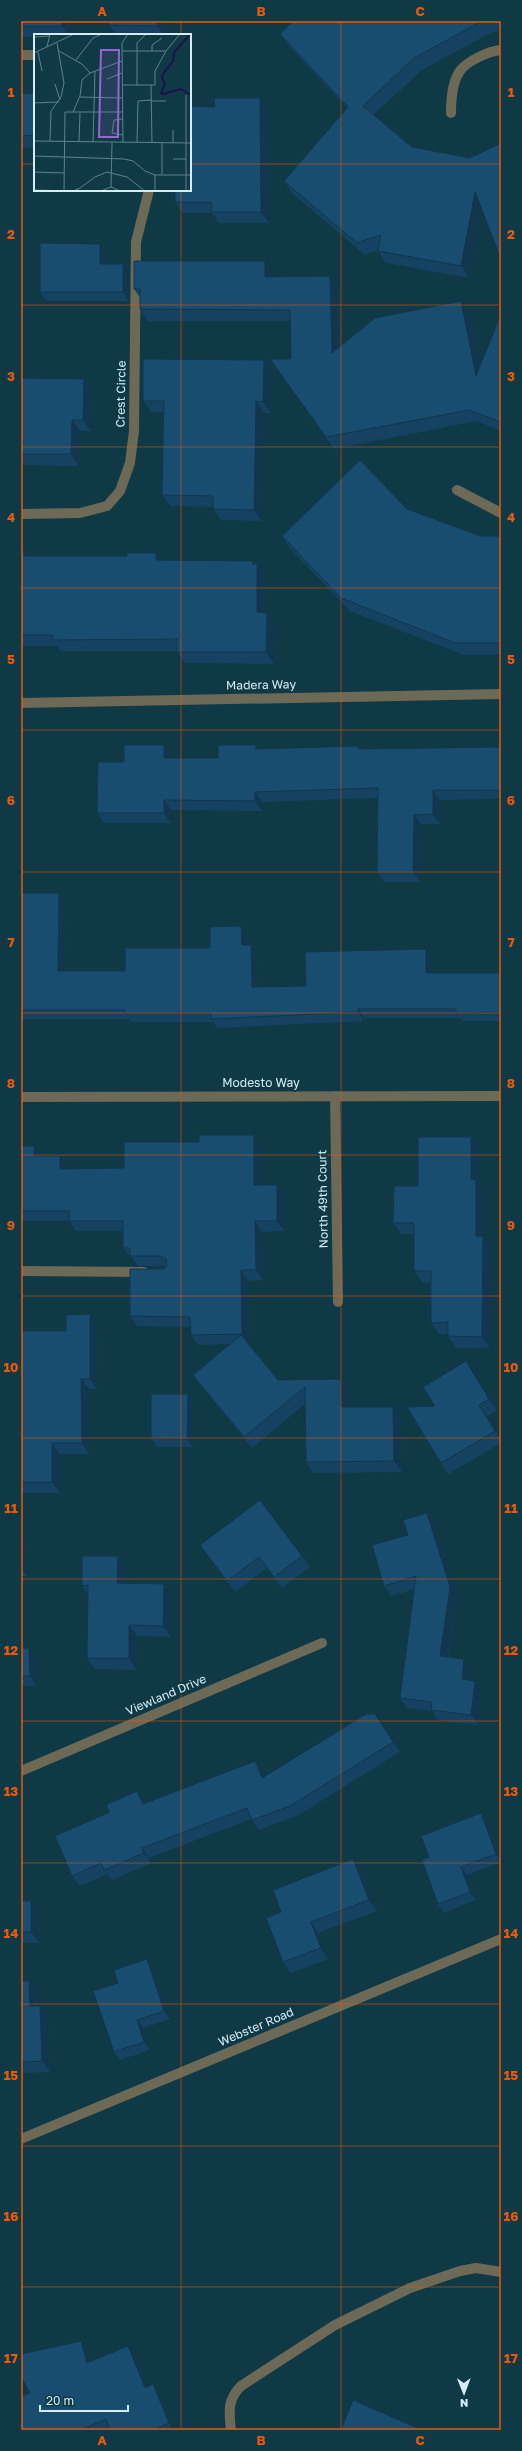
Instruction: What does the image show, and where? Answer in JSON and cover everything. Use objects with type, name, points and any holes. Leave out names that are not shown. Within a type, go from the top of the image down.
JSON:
[{"type":"street","points":[[451,113],[451,98],[460,70],[476,59],[501,50]]},
{"type":"street","points":[[21,56],[34,55]]},
{"type":"street","name":"Crest Circle","points":[[21,514],[80,513],[107,506],[120,491],[130,463],[134,431],[136,242],[149,191]]},
{"type":"street","points":[[457,490],[501,513]]},
{"type":"street","name":"Madera Way","points":[[21,703],[501,694]]},
{"type":"street","name":"North 49th Court","points":[[335,1096],[338,1302]]},
{"type":"street","name":"Modesto Way","points":[[21,1097],[501,1096]]},
{"type":"street","points":[[21,1270],[153,1272]]},
{"type":"street","name":"Viewland Drive","points":[[21,1771],[322,1643]]},
{"type":"street","name":"Webster Road","points":[[21,2139],[501,1939]]},
{"type":"street","points":[[231,2430],[229,2405],[232,2395],[241,2386],[335,2325],[410,2288],[460,2270],[476,2268],[501,2272]]},
{"type":"building","points":[[21,21],[62,21],[62,26],[21,26]]},
{"type":"building","points":[[109,21],[157,21],[157,26],[109,25]]},
{"type":"building","points":[[293,21],[482,21],[414,58],[363,106],[412,147],[470,158],[501,143],[501,259],[475,192],[461,266],[378,251],[381,235],[357,243],[284,181],[348,107],[280,34]]},
{"type":"building","points":[[34,93],[34,135],[21,136],[21,94]]},
{"type":"building","points":[[214,98],[260,98],[261,212],[212,212],[211,202],[175,202],[175,191],[191,191],[191,106],[215,107]]},
{"type":"building","points":[[40,243],[100,244],[100,264],[123,264],[123,292],[40,292]]},
{"type":"building","points":[[134,261],[265,261],[265,277],[330,276],[332,353],[375,318],[461,301],[476,376],[501,314],[501,422],[469,410],[326,437],[270,359],[291,359],[290,310],[140,309],[140,289],[134,289]]},
{"type":"building","points":[[143,359],[264,360],[263,402],[256,401],[254,510],[213,509],[213,496],[162,495],[164,401],[143,401]]},
{"type":"building","points":[[21,378],[84,379],[83,420],[72,420],[71,454],[21,454]]},
{"type":"building","points":[[360,460],[407,509],[480,536],[501,536],[501,643],[455,643],[341,598],[282,536]]},
{"type":"building","points":[[21,550],[24,550],[24,556],[127,556],[127,553],[156,553],[156,560],[253,561],[253,565],[257,562],[257,612],[267,613],[266,652],[177,652],[177,639],[53,640],[53,635],[21,635]]},
{"type":"building","points":[[124,745],[164,745],[164,758],[218,758],[218,745],[256,745],[256,749],[358,746],[358,749],[501,747],[501,790],[433,790],[433,814],[414,815],[413,872],[377,872],[378,788],[255,792],[255,801],[164,800],[164,813],[97,813],[98,762],[124,762]]},
{"type":"building","points":[[21,893],[59,893],[58,971],[125,971],[125,948],[210,948],[210,927],[241,926],[242,945],[251,945],[252,987],[306,986],[305,952],[426,949],[426,973],[501,973],[501,1012],[456,1013],[456,1009],[358,1009],[358,1012],[211,1019],[211,1013],[125,1013],[125,1010],[21,1010]]},
{"type":"building","points":[[199,1135],[254,1135],[254,1185],[277,1185],[277,1221],[255,1221],[256,1270],[241,1270],[242,1334],[191,1335],[190,1317],[130,1316],[130,1269],[164,1269],[167,1266],[166,1259],[161,1256],[130,1256],[130,1248],[123,1248],[123,1221],[69,1221],[69,1211],[21,1211],[21,1146],[34,1146],[34,1156],[60,1156],[60,1169],[124,1168],[124,1142],[199,1142]]},
{"type":"building","points":[[418,1137],[471,1137],[471,1179],[476,1180],[476,1236],[483,1236],[482,1337],[448,1336],[448,1322],[431,1323],[431,1271],[414,1271],[414,1223],[393,1223],[394,1186],[418,1186]]},
{"type":"building","points":[[90,1314],[90,1379],[81,1379],[82,1443],[52,1443],[52,1482],[21,1482],[21,1331],[66,1331],[66,1315]]},
{"type":"building","points":[[241,1335],[278,1380],[341,1379],[341,1407],[393,1407],[394,1461],[306,1462],[305,1387],[244,1437],[193,1375]]},
{"type":"building","points":[[466,1361],[489,1399],[479,1405],[495,1431],[441,1463],[407,1407],[435,1406],[423,1387]]},
{"type":"building","points":[[151,1394],[188,1394],[187,1439],[151,1438]]},
{"type":"building","points":[[260,1500],[302,1556],[274,1577],[259,1557],[227,1581],[200,1545]]},
{"type":"building","points":[[427,1513],[450,1587],[440,1656],[464,1659],[462,1679],[475,1681],[471,1715],[431,1710],[432,1702],[400,1698],[416,1576],[384,1586],[372,1545],[408,1535],[403,1520]]},
{"type":"building","points":[[82,1556],[118,1556],[117,1583],[164,1584],[163,1626],[129,1625],[129,1658],[87,1658],[88,1585],[82,1586]]},
{"type":"building","points":[[21,1648],[29,1648],[30,1676],[21,1676]]},
{"type":"building","points":[[366,1714],[375,1714],[393,1742],[290,1806],[252,1820],[247,1808],[142,1848],[144,1853],[104,1870],[101,1863],[72,1876],[55,1836],[110,1812],[106,1805],[137,1791],[143,1804],[255,1761],[262,1778]]},
{"type":"building","points":[[481,1813],[496,1854],[461,1867],[470,1892],[438,1904],[422,1860],[429,1857],[421,1836]]},
{"type":"building","points":[[353,1859],[369,1900],[311,1922],[321,1948],[283,1962],[266,1918],[281,1912],[273,1890]]},
{"type":"building","points":[[21,1901],[31,1901],[31,1932],[21,1932]]},
{"type":"building","points":[[147,1959],[164,2011],[137,2020],[144,2042],[114,2052],[93,1991],[118,1983],[114,1970]]},
{"type":"building","points":[[21,1981],[29,1981],[30,2006],[40,2006],[42,2061],[21,2062]]},
{"type":"building","points":[[81,2341],[87,2363],[128,2346],[145,2388],[153,2384],[169,2423],[153,2430],[110,2430],[106,2419],[80,2430],[21,2430],[21,2396],[30,2393],[21,2377],[21,2354]]},
{"type":"building","points":[[353,2400],[422,2430],[341,2430]]}]
